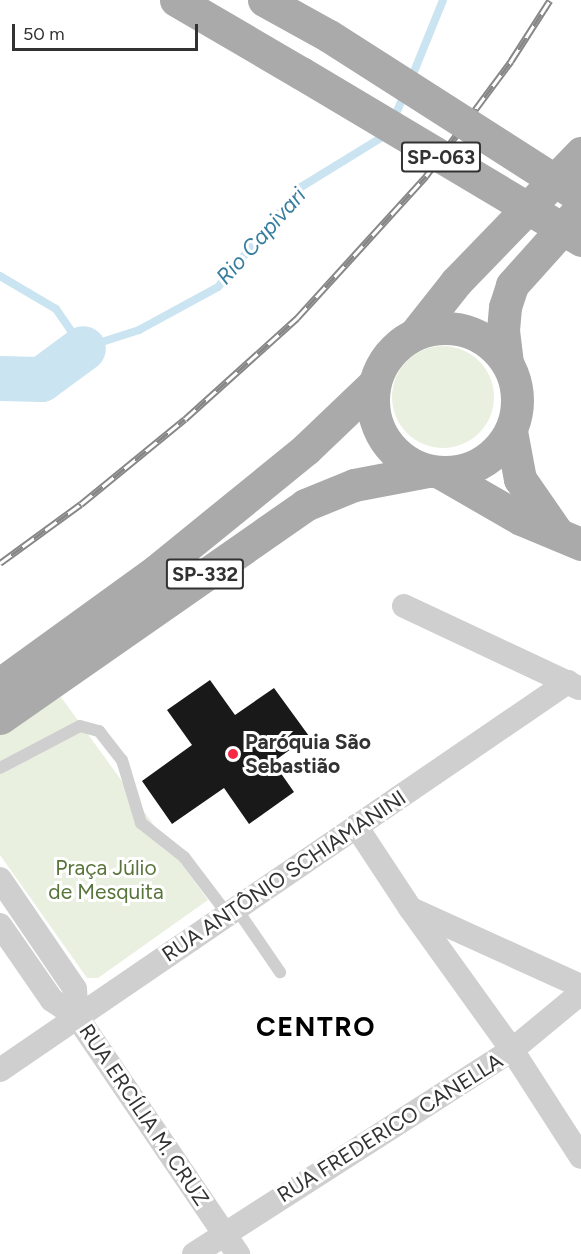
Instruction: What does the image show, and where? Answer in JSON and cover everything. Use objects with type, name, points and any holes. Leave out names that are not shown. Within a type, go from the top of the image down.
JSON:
[{"type":"main road","name":"SP-063","points":[[176,0],[581,240]]},
{"type":"main road","name":"SP-063","points":[[264,0],[329,36],[581,197]]},
{"type":"main road","name":"SP-332","points":[[0,684],[156,571],[306,449],[373,385],[388,355],[415,334],[456,282],[581,153]]},
{"type":"main road","name":"SP-332","points":[[0,718],[305,505],[354,485],[435,472],[463,471],[482,463],[499,449],[511,431],[517,397],[507,363],[503,330],[505,308],[513,285],[581,208]]},
{"type":"main road","name":"SP-332","points":[[415,334],[440,328],[467,331],[490,343],[507,363]]},
{"type":"main road","name":"SP-332","points":[[373,385],[373,413],[383,439],[403,459],[435,472]]},
{"type":"main road","points":[[511,431],[520,478],[570,539]]},
{"type":"main road","points":[[435,472],[521,519],[570,539]]},
{"type":"street","points":[[404,606],[574,685]]},
{"type":"street","name":"RUA ANTÔNIO SCHIAMANINI","points":[[0,1070],[356,826],[574,685]]},
{"type":"street","points":[[356,826],[410,908],[512,1050],[581,1157]]},
{"type":"street","points":[[0,879],[75,990],[73,1020]]},
{"type":"street","points":[[410,908],[581,986]]},
{"type":"street","name":"RUA ERCÍLIA M. CRUZ","points":[[0,925],[52,1000],[73,1020],[237,1254]]},
{"type":"street","name":"RUA FREDERICO CANELLA","points":[[194,1254],[512,1050],[581,993]]},
{"type":"lane","points":[[0,768],[73,728],[89,725],[99,731],[122,760],[141,823],[183,857],[232,912],[280,972]]},
{"type":"green space","points":[[443,346],[462,350],[479,361],[490,378],[494,397],[490,416],[479,433],[462,444],[443,448],[424,444],[407,433],[396,416],[392,397],[396,378],[407,361],[424,350]]},
{"type":"green space","name":"Praça Júlio de Mesquita","points":[[61,697],[208,900],[98,978],[87,978],[0,855],[0,732]]},
{"type":"building","name":"Paróquia São Sebastião","points":[[210,680],[235,715],[274,688],[309,736],[273,762],[294,792],[249,824],[224,788],[172,824],[142,781],[192,745],[167,710]]},
{"type":"waterway","name":"Rio Capivari","points":[[411,79],[443,0]]},
{"type":"waterway","name":"Rio Capivari","points":[[393,120],[405,93]]},
{"type":"waterway","name":"Rio Capivari","points":[[0,276],[56,309],[83,348],[139,330],[218,287],[301,187],[387,134]]},
{"type":"waterway","name":"Rio Capivari","points":[[0,378],[41,379],[83,348]]},
{"type":"railway","points":[[0,563],[81,504],[185,419],[297,318],[426,176],[511,61],[550,0]]},
{"type":"place","name":"Paróquia São Sebastião","points":[[233,754]]},
{"type":"district","name":"CENTRO","points":[[316,1027]]}]
